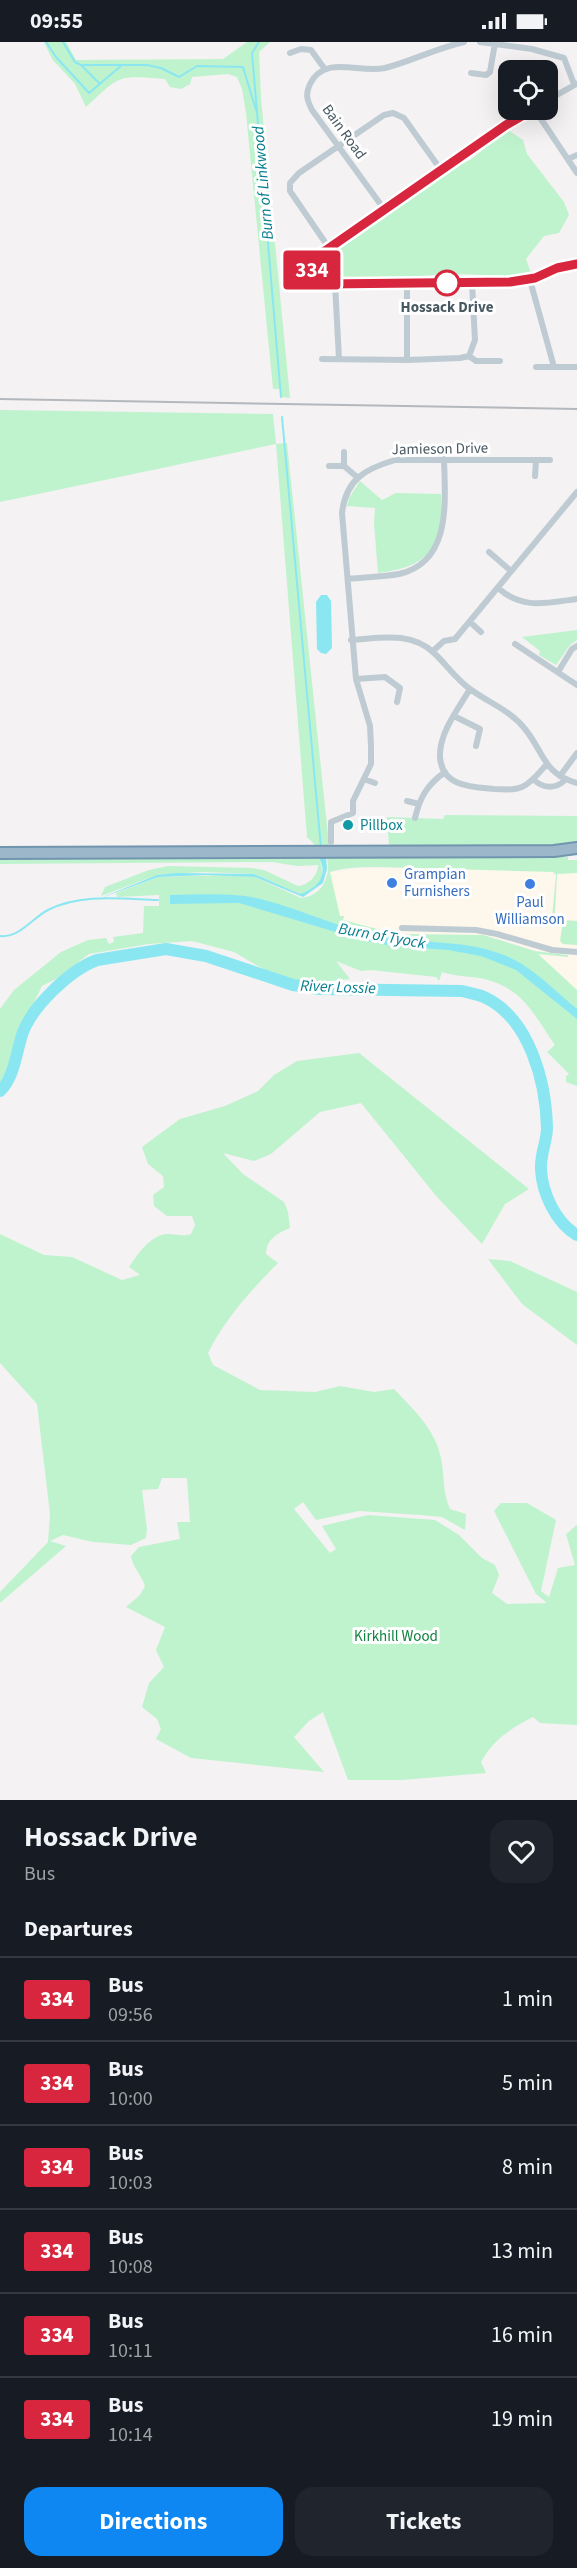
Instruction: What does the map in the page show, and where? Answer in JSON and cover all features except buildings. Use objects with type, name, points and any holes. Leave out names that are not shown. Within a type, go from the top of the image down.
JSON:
[{"type":"highway","points":[[0,853],[325,848],[554,851],[577,848]]},
{"type":"highway","points":[[554,851],[577,855]]},
{"type":"street","points":[[290,52],[301,49],[311,50],[324,68],[333,66],[374,70],[465,42]]},
{"type":"street","points":[[480,42],[495,43],[564,58],[576,84],[558,94]]},
{"type":"street","points":[[471,73],[486,75],[490,72],[495,43]]},
{"type":"street","name":"Bain Road","points":[[324,68],[309,85],[308,101],[384,209]]},
{"type":"street","points":[[329,248],[290,191],[294,177],[384,116],[393,113],[404,118],[441,170]]},
{"type":"street","points":[[518,120],[384,209],[329,248],[300,271],[299,275],[303,281],[335,284],[472,283],[530,280],[557,268],[577,264]]},
{"type":"street","points":[[541,120],[577,173]]},
{"type":"street","points":[[568,159],[577,155]]},
{"type":"street","points":[[306,267],[313,272],[310,280]]},
{"type":"street","points":[[530,280],[554,367]]},
{"type":"street","points":[[407,283],[407,360]]},
{"type":"street","points":[[470,356],[475,330],[472,283]]},
{"type":"street","points":[[335,284],[339,359]]},
{"type":"street","points":[[322,359],[407,360],[470,356],[476,361],[500,361]]},
{"type":"street","points":[[536,368],[576,367]]},
{"type":"street","points":[[344,452],[344,466]]},
{"type":"street","points":[[348,579],[401,573],[421,564],[430,555],[443,530],[444,459]]},
{"type":"street","name":"Jamieson Drive","points":[[357,477],[372,467],[395,460],[550,460]]},
{"type":"street","points":[[536,460],[536,476]]},
{"type":"street","points":[[325,848],[332,822],[353,813],[353,801],[371,764],[371,736],[356,679],[351,640],[342,513],[344,500],[357,477],[344,466],[329,466]]},
{"type":"street","points":[[433,651],[444,641],[455,639],[577,492]]},
{"type":"street","points":[[489,552],[511,571]]},
{"type":"street","points":[[498,588],[519,603],[532,604],[577,599]]},
{"type":"street","points":[[470,622],[481,632]]},
{"type":"street","points":[[351,640],[396,636],[419,642],[433,651],[470,689],[505,709],[525,729],[546,765],[562,778],[577,783]]},
{"type":"street","points":[[515,644],[577,685]]},
{"type":"street","points":[[558,672],[572,649],[577,646]]},
{"type":"street","points":[[356,679],[385,677],[400,688],[397,702]]},
{"type":"street","points":[[470,689],[453,716],[441,745],[441,765],[445,772],[457,784],[468,788],[515,789],[523,786],[546,765]]},
{"type":"street","points":[[453,716],[480,729],[476,746]]},
{"type":"street","points":[[533,778],[539,785],[549,787],[562,784],[562,778],[577,753]]},
{"type":"street","points":[[415,818],[430,782],[445,772]]},
{"type":"street","points":[[364,780],[375,783]]},
{"type":"street","points":[[407,801],[419,804]]},
{"type":"street","points":[[402,928],[476,930],[546,949],[577,952]]},
{"type":"shaded area","points":[[361,868],[510,869],[577,873],[577,990],[535,951],[506,941],[483,935],[396,934],[343,920],[339,916],[330,872]]},
{"type":"green space","points":[[44,42],[66,42],[76,60],[223,59],[247,42],[270,42],[259,52],[261,99],[290,398],[281,397],[280,389],[273,389],[246,113],[242,89],[237,77],[228,74],[192,77],[190,84],[181,89],[170,87],[165,79],[128,78],[113,83],[86,107],[75,84],[52,59]]},
{"type":"green space","points":[[508,130],[523,140],[527,154],[564,202],[569,215],[559,233],[544,236],[526,259],[531,273],[519,276],[445,274],[362,281],[323,278],[319,267],[321,258],[446,171],[470,160]]},
{"type":"green space","points":[[0,410],[273,414],[276,444],[0,502]]},
{"type":"green space","points":[[287,443],[329,845],[315,845],[307,837],[276,444]]},
{"type":"green space","points":[[360,481],[382,500],[396,493],[441,494],[440,527],[430,551],[422,559],[396,570],[378,573],[375,508],[347,506],[349,498]]},
{"type":"green space","points":[[577,630],[577,640],[570,645],[556,665],[539,655],[540,651],[522,637]]},
{"type":"green space","points":[[445,815],[577,816],[577,846],[389,846],[387,817],[443,819]]},
{"type":"green space","points":[[319,855],[322,879],[315,888],[300,894],[254,874],[203,872],[157,875],[101,896],[105,887],[149,870],[168,866],[252,868],[264,870],[298,886],[312,879],[318,865],[297,866],[272,862],[0,864],[0,859],[305,858]]},
{"type":"green space","points":[[326,855],[506,855],[568,857],[568,860],[577,860],[577,873],[557,874],[555,913],[551,928],[556,875],[553,872],[447,869],[447,871],[437,871],[437,869],[368,867],[330,872],[340,916],[344,916],[343,920],[396,934],[483,935],[535,951],[568,955],[568,957],[538,954],[577,990],[577,1086],[566,1082],[566,1076],[569,1074],[547,1052],[555,1045],[534,1013],[518,996],[497,983],[442,972],[439,981],[436,977],[361,971],[336,961],[350,979],[310,983],[275,976],[234,952],[192,941],[149,944],[89,954],[56,979],[42,986],[30,1011],[19,1026],[9,1067],[0,1082],[0,1009],[14,990],[61,952],[88,940],[106,938],[109,944],[114,942],[113,937],[143,933],[144,906],[159,906],[159,895],[117,897],[116,893],[158,877],[226,875],[255,877],[301,898],[316,893],[325,882],[328,868]]},
{"type":"green space","points":[[563,920],[577,921],[577,945],[563,944],[560,941]]},
{"type":"green space","name":"Kirkhill Wood","points":[[359,1053],[529,1189],[505,1204],[482,1244],[437,1197],[361,1103],[320,1112],[271,1154],[254,1161],[223,1153],[243,1174],[284,1202],[290,1228],[270,1241],[266,1254],[278,1263],[239,1305],[208,1353],[213,1365],[260,1390],[315,1392],[340,1386],[374,1392],[394,1389],[421,1418],[433,1435],[443,1468],[447,1503],[450,1509],[466,1514],[465,1530],[442,1517],[420,1515],[359,1511],[316,1520],[303,1502],[294,1509],[330,1553],[336,1549],[322,1526],[368,1515],[435,1520],[459,1535],[482,1558],[495,1565],[499,1575],[492,1593],[507,1604],[547,1603],[536,1594],[494,1511],[501,1503],[527,1503],[556,1520],[541,1591],[549,1597],[558,1568],[575,1565],[566,1534],[577,1525],[577,1725],[540,1723],[533,1717],[525,1721],[503,1735],[491,1747],[481,1762],[486,1773],[402,1780],[348,1780],[323,1712],[309,1721],[294,1737],[324,1772],[191,1758],[156,1739],[161,1729],[157,1719],[142,1707],[149,1683],[164,1667],[156,1650],[165,1627],[126,1607],[140,1595],[145,1586],[131,1556],[139,1547],[180,1539],[177,1522],[190,1522],[187,1478],[162,1478],[158,1489],[142,1490],[146,1538],[131,1545],[93,1542],[63,1535],[50,1541],[66,1546],[0,1603],[0,1592],[48,1542],[50,1514],[37,1404],[0,1363],[0,1234],[44,1255],[72,1257],[122,1280],[140,1275],[129,1267],[150,1241],[162,1235],[191,1234],[195,1225],[192,1216],[167,1216],[154,1206],[153,1195],[164,1187],[163,1176],[148,1164],[142,1147],[180,1119],[225,1106],[258,1091],[274,1075],[297,1061]]},
{"type":"green space","points":[[488,1259],[510,1261],[577,1292],[577,1345],[522,1304]]},
{"type":"water","points":[[321,595],[327,595],[331,601],[332,648],[326,654],[317,649],[316,602]]},
{"type":"water","points":[[319,858],[326,858],[327,869],[323,883],[303,897],[255,877],[207,875],[158,877],[98,899],[157,875],[177,873],[254,874],[300,894],[312,889],[320,880],[323,870]]},
{"type":"water","name":"Burn of Tyock","points":[[170,895],[239,895],[261,899],[371,934],[490,950],[524,965],[542,979],[577,1009],[577,1019],[516,970],[481,956],[448,950],[391,946],[359,939],[239,903],[170,904]]},
{"type":"waterway","points":[[46,42],[56,57],[89,93],[122,65],[147,65],[161,68],[179,77],[197,66],[243,67],[256,110]]},
{"type":"waterway","points":[[63,42],[75,62],[81,65],[122,65]]},
{"type":"waterway","name":"Burn of Linkwood","points":[[259,42],[252,53],[281,397]]},
{"type":"waterway","points":[[81,65],[100,84]]},
{"type":"waterway","points":[[282,417],[321,848]]},
{"type":"waterway","points":[[0,936],[14,934],[42,913],[74,901],[102,898],[158,900]]},
{"type":"waterway","name":"River Lossie","points":[[0,1091],[12,1073],[22,1035],[34,1013],[64,981],[97,960],[166,949],[206,956],[293,985],[320,989],[462,991],[476,994],[500,1007],[513,1020],[532,1053],[539,1072],[546,1110],[547,1133],[541,1164],[544,1188],[557,1215],[569,1230],[577,1235]]},
{"type":"railway","points":[[0,399],[577,409]]},
{"type":"bus line","name":"334","points":[[514,120],[312,260],[306,267],[313,272],[310,280],[324,284],[494,283],[530,280],[557,268],[577,264]]},
{"type":"place","name":"Hossack Drive","points":[[447,283]]},
{"type":"place","name":"Pillbox","points":[[348,825]]},
{"type":"place","name":"Grampian Furnishers","points":[[392,883]]},
{"type":"place","name":"Paul Williamson","points":[[530,884]]}]
